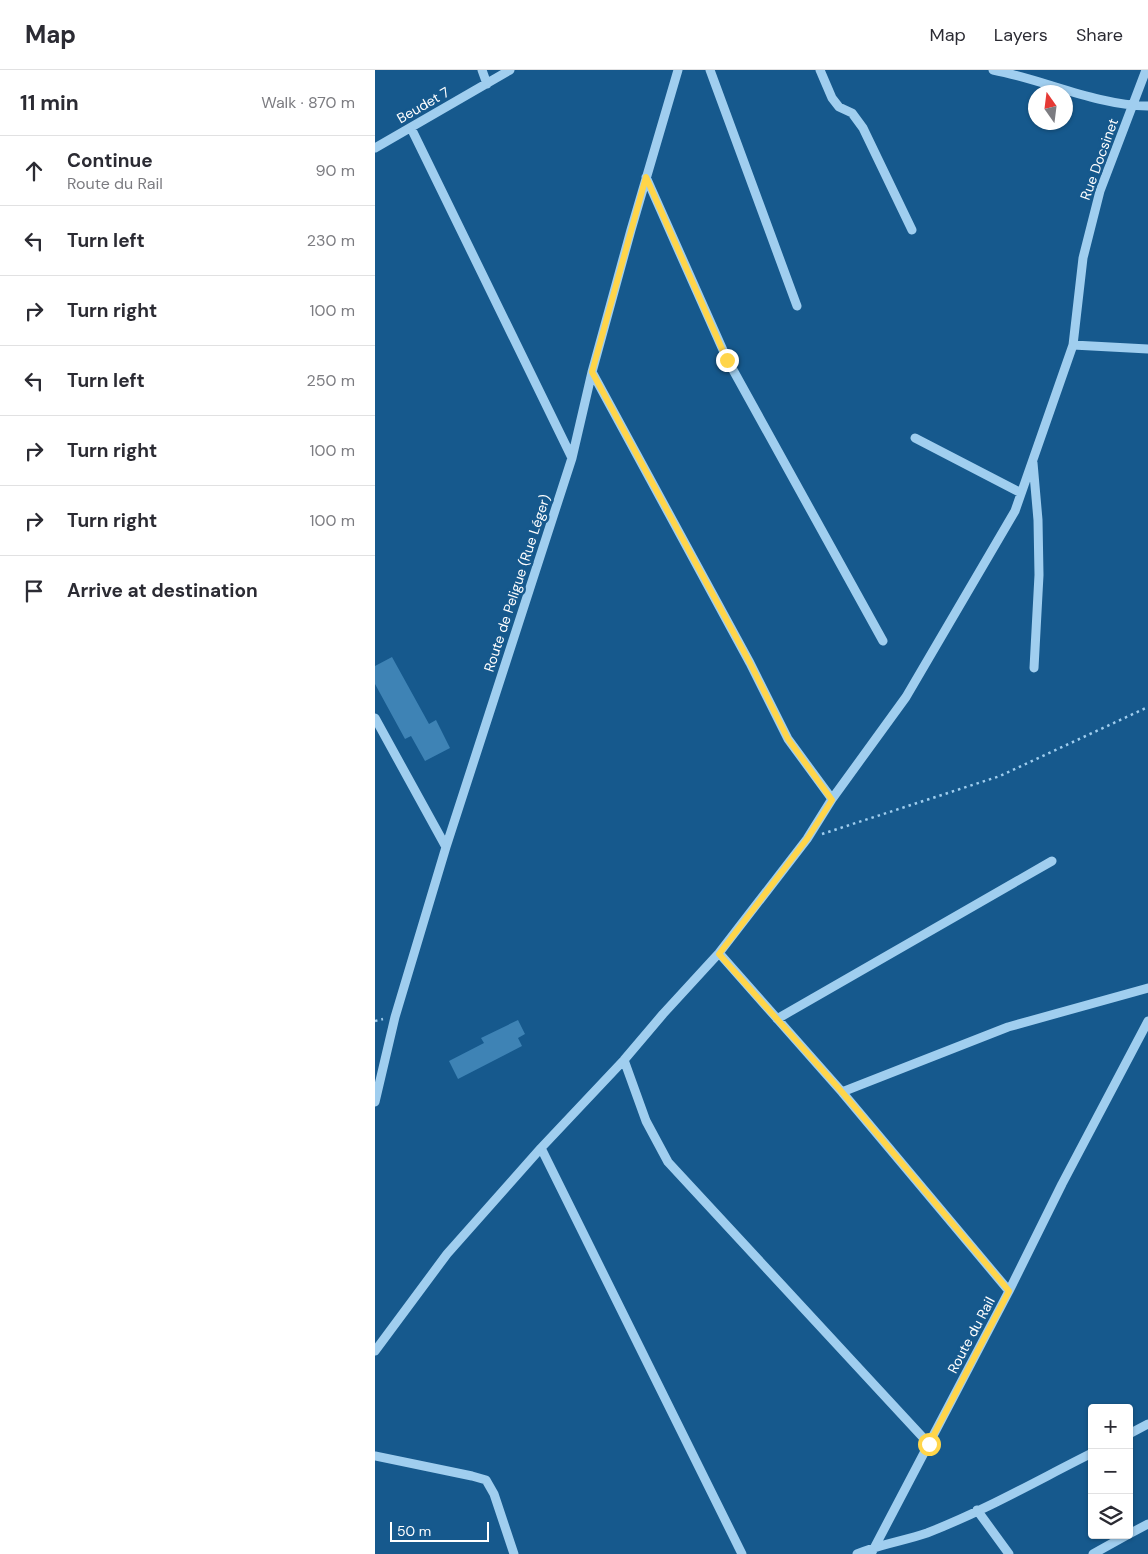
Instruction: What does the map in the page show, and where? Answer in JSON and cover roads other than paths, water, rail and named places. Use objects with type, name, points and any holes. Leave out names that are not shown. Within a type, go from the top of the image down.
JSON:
[{"type":"street","points":[[482,70],[487,84]]},
{"type":"street","name":"Beudet 7","points":[[375,148],[510,70]]},
{"type":"street","name":"Route de Peligue (Rue Léger)","points":[[375,1102],[395,1017],[446,847],[572,458],[592,372],[678,70]]},
{"type":"street","points":[[710,70],[797,306]]},
{"type":"street","points":[[821,70],[832,98],[839,107],[852,113],[863,128],[912,230]]},
{"type":"street","points":[[993,70],[1014,74],[1103,100],[1133,106],[1148,106]]},
{"type":"street","name":"Rue Docsinet","points":[[375,1351],[447,1254],[541,1148],[624,1060],[663,1014],[719,954],[807,839],[832,800],[907,696],[1015,511],[1073,345],[1083,258],[1100,191],[1146,70]]},
{"type":"street","points":[[411,128],[572,458]]},
{"type":"street","points":[[646,177],[727,360],[883,641]]},
{"type":"street","points":[[1073,345],[1148,349]]},
{"type":"street","points":[[592,372],[750,663],[788,739],[832,800]]},
{"type":"street","points":[[915,438],[1021,493]]},
{"type":"street","points":[[1032,458],[1038,520],[1039,575],[1034,668]]},
{"type":"street","points":[[375,718],[446,847]]},
{"type":"street","points":[[777,1019],[1052,861]]},
{"type":"street","points":[[719,954],[842,1092],[1009,1291]]},
{"type":"street","points":[[842,1092],[1009,1027],[1148,988]]},
{"type":"street","name":"Route du Rail","points":[[873,1550],[1148,1021]]},
{"type":"street","points":[[624,1060],[646,1121],[669,1162],[929,1444]]},
{"type":"street","points":[[541,1148],[742,1554]]},
{"type":"street","points":[[1133,1432],[1148,1424]]},
{"type":"street","points":[[857,1554],[926,1533],[1088,1455]]},
{"type":"street","points":[[375,1456],[485,1480],[494,1494],[514,1554]]},
{"type":"street","points":[[977,1510],[1009,1554]]},
{"type":"street","points":[[1133,1532],[1148,1524]]},
{"type":"street","points":[[1093,1554],[1121,1539]]}]
